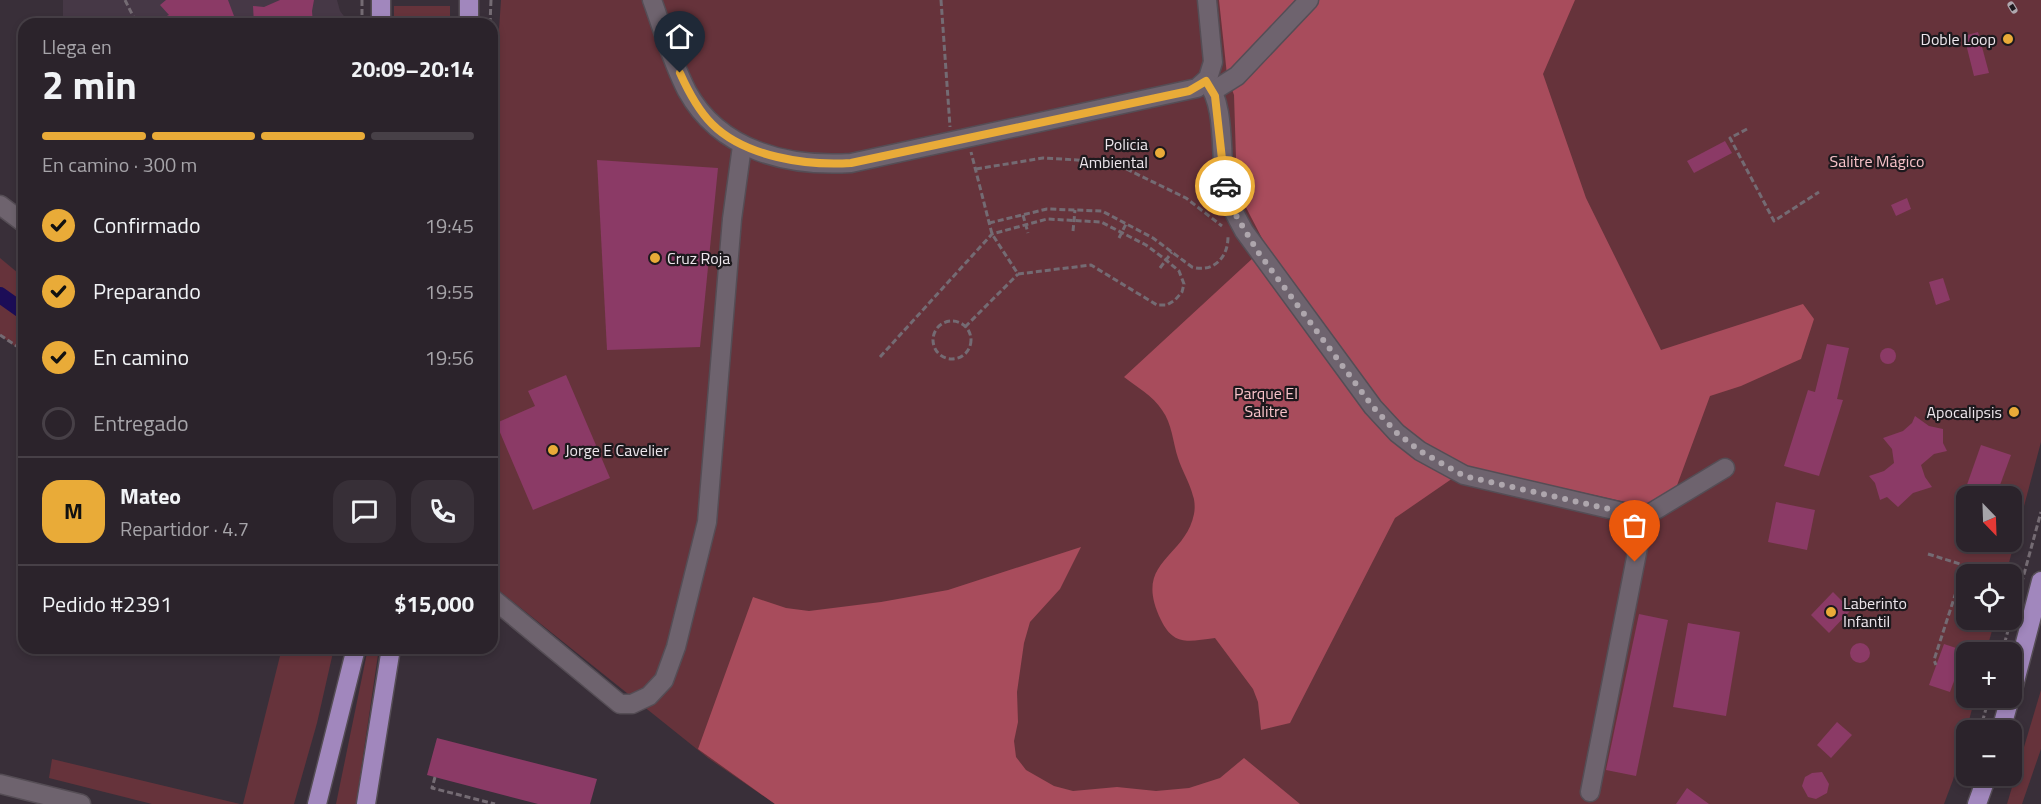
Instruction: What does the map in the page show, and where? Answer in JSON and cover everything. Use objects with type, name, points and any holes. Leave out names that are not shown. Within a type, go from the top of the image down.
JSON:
[{"type":"main road","points":[[381,0],[381,18]]},
{"type":"main road","points":[[469,0],[469,18]]},
{"type":"main road","points":[[2022,653],[2041,580]]},
{"type":"main road","points":[[317,804],[354,654]]},
{"type":"main road","points":[[366,804],[390,654]]},
{"type":"main road","points":[[1977,804],[1983,786]]},
{"type":"street","points":[[652,0],[687,91],[712,124],[742,146],[779,157],[825,165],[851,163],[1209,86],[1237,76],[1309,0]]},
{"type":"street","points":[[1207,0],[1213,63],[1209,86],[1218,118],[1225,186],[1234,212],[1244,231],[1272,271],[1373,407],[1397,433],[1420,451],[1464,476],[1644,517],[1725,468]]},
{"type":"street","points":[[498,602],[620,704],[632,704],[649,696],[664,681],[676,647],[707,522],[732,219],[742,146]]},
{"type":"street","points":[[0,205],[18,218]]},
{"type":"street","points":[[1590,792],[1644,517]]},
{"type":"street","points":[[0,784],[81,804]]},
{"type":"path","points":[[125,0],[134,18]]},
{"type":"path","points":[[362,0],[362,18]]},
{"type":"path","points":[[490,18],[491,0]]},
{"type":"path","points":[[941,0],[959,140],[976,170],[992,234],[1018,274]]},
{"type":"path","points":[[1747,129],[1730,138],[1774,221],[1820,192]]},
{"type":"path","points":[[976,170],[1043,158],[1112,162],[1186,198],[1221,225],[1228,239],[1223,257],[1208,268],[1200,270],[1192,267],[1153,237],[1102,211],[1047,209],[989,223]]},
{"type":"path","points":[[1073,231],[1076,210]]},
{"type":"path","points":[[1023,215],[1028,233]]},
{"type":"path","points":[[880,357],[992,234],[1047,219],[1101,222],[1146,245],[1179,271],[1184,284],[1182,292],[1175,300],[1157,305],[1091,265],[1018,274],[965,327]]},
{"type":"path","points":[[1119,238],[1126,224]]},
{"type":"path","points":[[1160,268],[1172,252]]},
{"type":"path","points":[[948,322],[960,323],[965,327],[971,338],[964,355],[952,359],[940,355],[933,339],[938,328],[948,322]]},
{"type":"path","points":[[0,335],[18,347]]},
{"type":"path","points":[[2022,580],[2041,512]]},
{"type":"path","points":[[1928,554],[1960,564],[1961,577],[1934,660],[1936,665]]},
{"type":"path","points":[[435,777],[432,788],[495,804]]},
{"type":"shaded area","points":[[63,0],[337,0],[340,11],[345,18],[63,18]]},
{"type":"green space","name":"Parque El Salitre","points":[[501,0],[2041,0],[2041,442],[2022,514],[2022,486],[1956,486],[1956,552],[2012,552],[2009,564],[1956,564],[1956,630],[1992,630],[1989,642],[1956,642],[1956,708],[1972,708],[1969,720],[1956,720],[1956,769],[1944,804],[775,804],[708,758],[498,590],[498,45]]},
{"type":"green space","points":[[1219,0],[1575,0],[1543,74],[1586,198],[1661,350],[1803,304],[1814,319],[1801,359],[1741,386],[1710,396],[1676,488],[1643,506],[1469,467],[1395,518],[1290,723],[1261,730],[1258,702],[1253,689],[1215,638],[1190,641],[1177,638],[1171,635],[1161,620],[1154,600],[1153,585],[1156,572],[1189,529],[1194,514],[1194,500],[1165,415],[1149,396],[1124,377],[1266,246],[1237,190],[1234,95],[1227,75]]},
{"type":"green space","points":[[394,6],[450,6],[450,18],[394,18]]},
{"type":"green space","points":[[0,258],[18,273],[18,348],[0,335]]},
{"type":"green space","points":[[1081,547],[1060,589],[1030,622],[1024,643],[1017,692],[1018,722],[1014,741],[1016,757],[1026,770],[1054,786],[1073,791],[1117,787],[1156,791],[1189,788],[1220,778],[1244,758],[1300,804],[775,804],[698,749],[753,597],[786,608],[809,611],[881,602],[948,590]]},
{"type":"green space","points":[[280,654],[333,654],[317,723],[294,804],[243,804]]},
{"type":"green space","points":[[367,654],[378,654],[356,804],[336,804]]},
{"type":"green space","points":[[2041,690],[2041,749],[2022,804],[2007,804],[2012,786],[2022,786],[2022,754]]},
{"type":"green space","points":[[52,759],[240,804],[152,804],[49,778]]},
{"type":"building","points":[[166,0],[228,0],[235,18],[162,18],[169,15],[160,5]]},
{"type":"building","points":[[280,0],[314,0],[313,18],[254,18],[253,6],[264,7]]},
{"type":"building","points":[[1978,32],[1989,73],[1974,76],[1964,36]]},
{"type":"building","points":[[1725,141],[1732,153],[1694,173],[1687,161]]},
{"type":"building","name":"Cruz Roja","points":[[597,160],[718,168],[700,347],[607,350]]},
{"type":"building","points":[[1907,198],[1911,209],[1896,216],[1891,205]]},
{"type":"building","points":[[1943,278],[1950,300],[1936,305],[1929,282]]},
{"type":"building","points":[[1827,344],[1849,348],[1837,399],[1843,400],[1819,476],[1784,466],[1808,390],[1815,392]]},
{"type":"building","points":[[1885,348],[1891,348],[1896,356],[1894,362],[1885,364],[1880,359],[1880,353]]},
{"type":"building","name":"Jorge E Cavelier","points":[[566,375],[610,478],[533,510],[498,428],[498,422],[535,406],[528,391]]},
{"type":"building","points":[[1915,416],[1929,426],[1943,429],[1943,443],[1947,451],[1934,454],[1921,465],[1932,487],[1913,493],[1898,507],[1887,497],[1880,500],[1875,483],[1869,476],[1884,471],[1894,463],[1892,449],[1883,438],[1903,431],[1912,423]]},
{"type":"building","points":[[1981,445],[2011,455],[2000,486],[1967,486]]},
{"type":"building","points":[[1776,502],[1815,510],[1807,550],[1768,542]]},
{"type":"building","name":"Laberinto Infantil","points":[[1833,592],[1851,610],[1829,633],[1811,615]]},
{"type":"building","points":[[1639,614],[1668,620],[1636,776],[1606,770]]},
{"type":"building","points":[[1688,623],[1740,632],[1726,716],[1673,707]]},
{"type":"building","points":[[1860,643],[1867,646],[1870,653],[1867,660],[1860,663],[1853,660],[1850,653],[1853,646]]},
{"type":"building","points":[[1944,644],[1956,648],[1956,676],[1950,692],[1929,685]]},
{"type":"building","points":[[1837,722],[1852,735],[1831,758],[1817,745]]},
{"type":"building","points":[[437,738],[597,779],[590,804],[538,804],[427,775]]},
{"type":"building","points":[[1822,772],[1829,784],[1827,793],[1816,799],[1808,797],[1802,786],[1805,777],[1812,773]]},
{"type":"building","points":[[1687,788],[1709,804],[1676,804]]},
{"type":"waterway","points":[[0,295],[18,308]]},
{"type":"railway","points":[[2011,5],[2014,10]]},
{"type":"way so far","points":[[1225,186],[1234,212],[1258,252],[1373,407],[1397,433],[1420,451],[1464,476],[1644,517],[1635,562]]},
{"type":"place","name":"Doble Loop","points":[[2008,39]]},
{"type":"place","name":"Policia Ambiental","points":[[1160,153]]},
{"type":"place","name":"Cruz Roja","points":[[655,258]]},
{"type":"place","name":"Apocalipsis","points":[[2014,412]]},
{"type":"place","name":"Jorge E Cavelier","points":[[553,450]]},
{"type":"place","name":"Laberinto Infantil","points":[[1831,612]]},
{"type":"route","points":[[680,73],[687,91],[712,124],[742,146],[779,157],[825,165],[851,163],[1189,91],[1206,81],[1215,96],[1225,186]]},
{"type":"park label","name":"Salitre Mágico","points":[[1877,161]]}]
